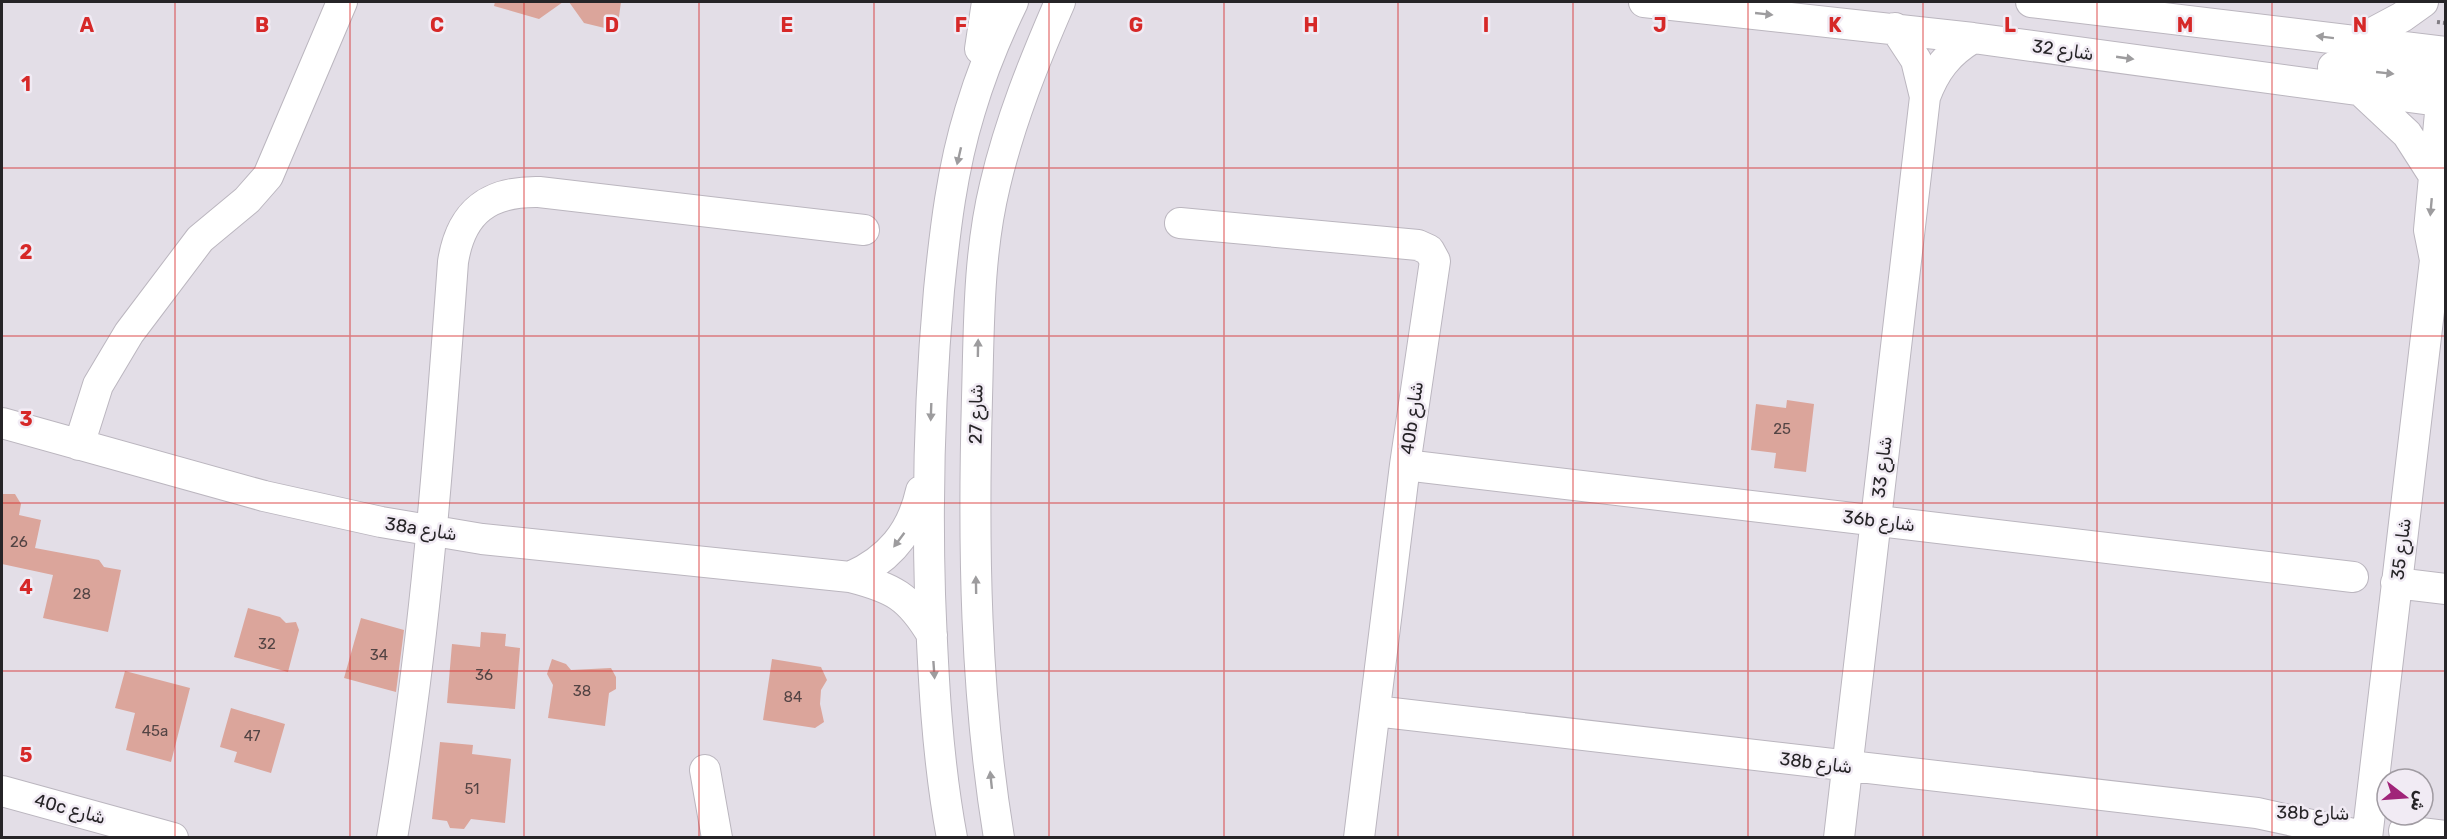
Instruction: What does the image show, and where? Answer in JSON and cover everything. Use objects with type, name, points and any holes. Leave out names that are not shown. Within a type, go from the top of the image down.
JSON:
[{"type":"street","points":[[79,445],[98,385],[129,333],[200,239],[248,200],[268,176],[342,2]]},
{"type":"street","points":[[952,837],[939,729],[932,635],[929,467],[932,391],[944,238],[957,163],[969,113],[987,2]]},
{"type":"street","points":[[969,113],[1012,2]]},
{"type":"street","points":[[994,188],[992,141],[995,118],[1001,95],[1039,2]]},
{"type":"street","name":"شارع 27","points":[[999,837],[983,707],[976,603],[974,499],[978,325],[984,256],[994,188],[1012,121],[1060,2]]},
{"type":"street","points":[[1047,31],[1081,2]]},
{"type":"street","name":"شارع 32","points":[[1644,2],[1895,28],[2361,91],[2445,81]]},
{"type":"street","points":[[2031,2],[2357,41],[2445,81]]},
{"type":"street","points":[[2357,41],[2402,17],[2423,2]]},
{"type":"street","name":"شارع 33","points":[[1895,28],[1916,60],[1925,97]]},
{"type":"street","name":"شارع 33","points":[[1839,837],[1925,97],[1942,62],[1956,48],[1973,38]]},
{"type":"street","points":[[2224,72],[2245,63],[2262,60],[2426,77],[2445,81]]},
{"type":"street","name":"شارع 35","points":[[2367,829],[2396,583],[2440,248],[2429,230],[2445,81]]},
{"type":"street","points":[[2361,91],[2407,135],[2434,176]]},
{"type":"street","points":[[392,837],[411,710],[433,532],[453,262],[456,241],[465,223],[479,207],[498,197],[518,192],[539,192],[864,230]]},
{"type":"street","name":"40b شارع","points":[[1180,223],[1418,245],[1429,250],[1435,261],[1405,465],[1359,837]]},
{"type":"street","name":"38a شارع","points":[[2,423],[286,501],[433,532],[850,577],[881,585],[904,598],[914,607],[932,635]]},
{"type":"street","name":"36b شارع","points":[[1405,465],[2353,577]]},
{"type":"street","points":[[850,577],[870,568],[899,542],[917,507],[929,467]]},
{"type":"street","points":[[2396,583],[2445,589]]},
{"type":"street","name":"38b شارع","points":[[1375,711],[2257,813],[2305,811],[2367,829]]},
{"type":"street","points":[[705,770],[717,837]]},
{"type":"street","name":"40c شارع","points":[[2,791],[156,835]]},
{"type":"street","points":[[2404,831],[2445,836]]},
{"type":"building","points":[[495,2],[563,2],[539,19],[494,6]]},
{"type":"building","points":[[569,2],[621,2],[617,31],[584,23]]},
{"type":"building","points":[[1787,400],[1814,404],[1806,472],[1774,468],[1776,453],[1751,450],[1756,404],[1786,408]]},
{"type":"building","points":[[2,494],[15,494],[21,504],[19,515],[41,520],[35,548],[99,560],[104,567],[121,570],[108,632],[43,618],[53,575],[2,564]]},
{"type":"building","points":[[248,608],[280,617],[286,623],[296,622],[299,630],[288,672],[234,657]]},
{"type":"building","points":[[361,618],[404,630],[396,692],[344,678]]},
{"type":"building","points":[[481,632],[506,634],[505,646],[520,648],[515,709],[447,703],[452,644],[480,647]]},
{"type":"building","points":[[552,659],[566,664],[571,670],[611,668],[616,677],[616,689],[609,693],[605,726],[548,718],[553,685],[547,674]]},
{"type":"building","points":[[772,659],[821,667],[827,680],[821,690],[820,704],[824,722],[815,728],[763,720]]},
{"type":"building","points":[[125,671],[190,688],[171,762],[126,750],[135,713],[115,708]]},
{"type":"building","points":[[231,708],[285,724],[271,773],[234,762],[237,752],[220,747]]},
{"type":"building","points":[[440,742],[473,745],[472,754],[511,759],[505,823],[471,819],[464,829],[450,828],[447,821],[432,819]]}]
